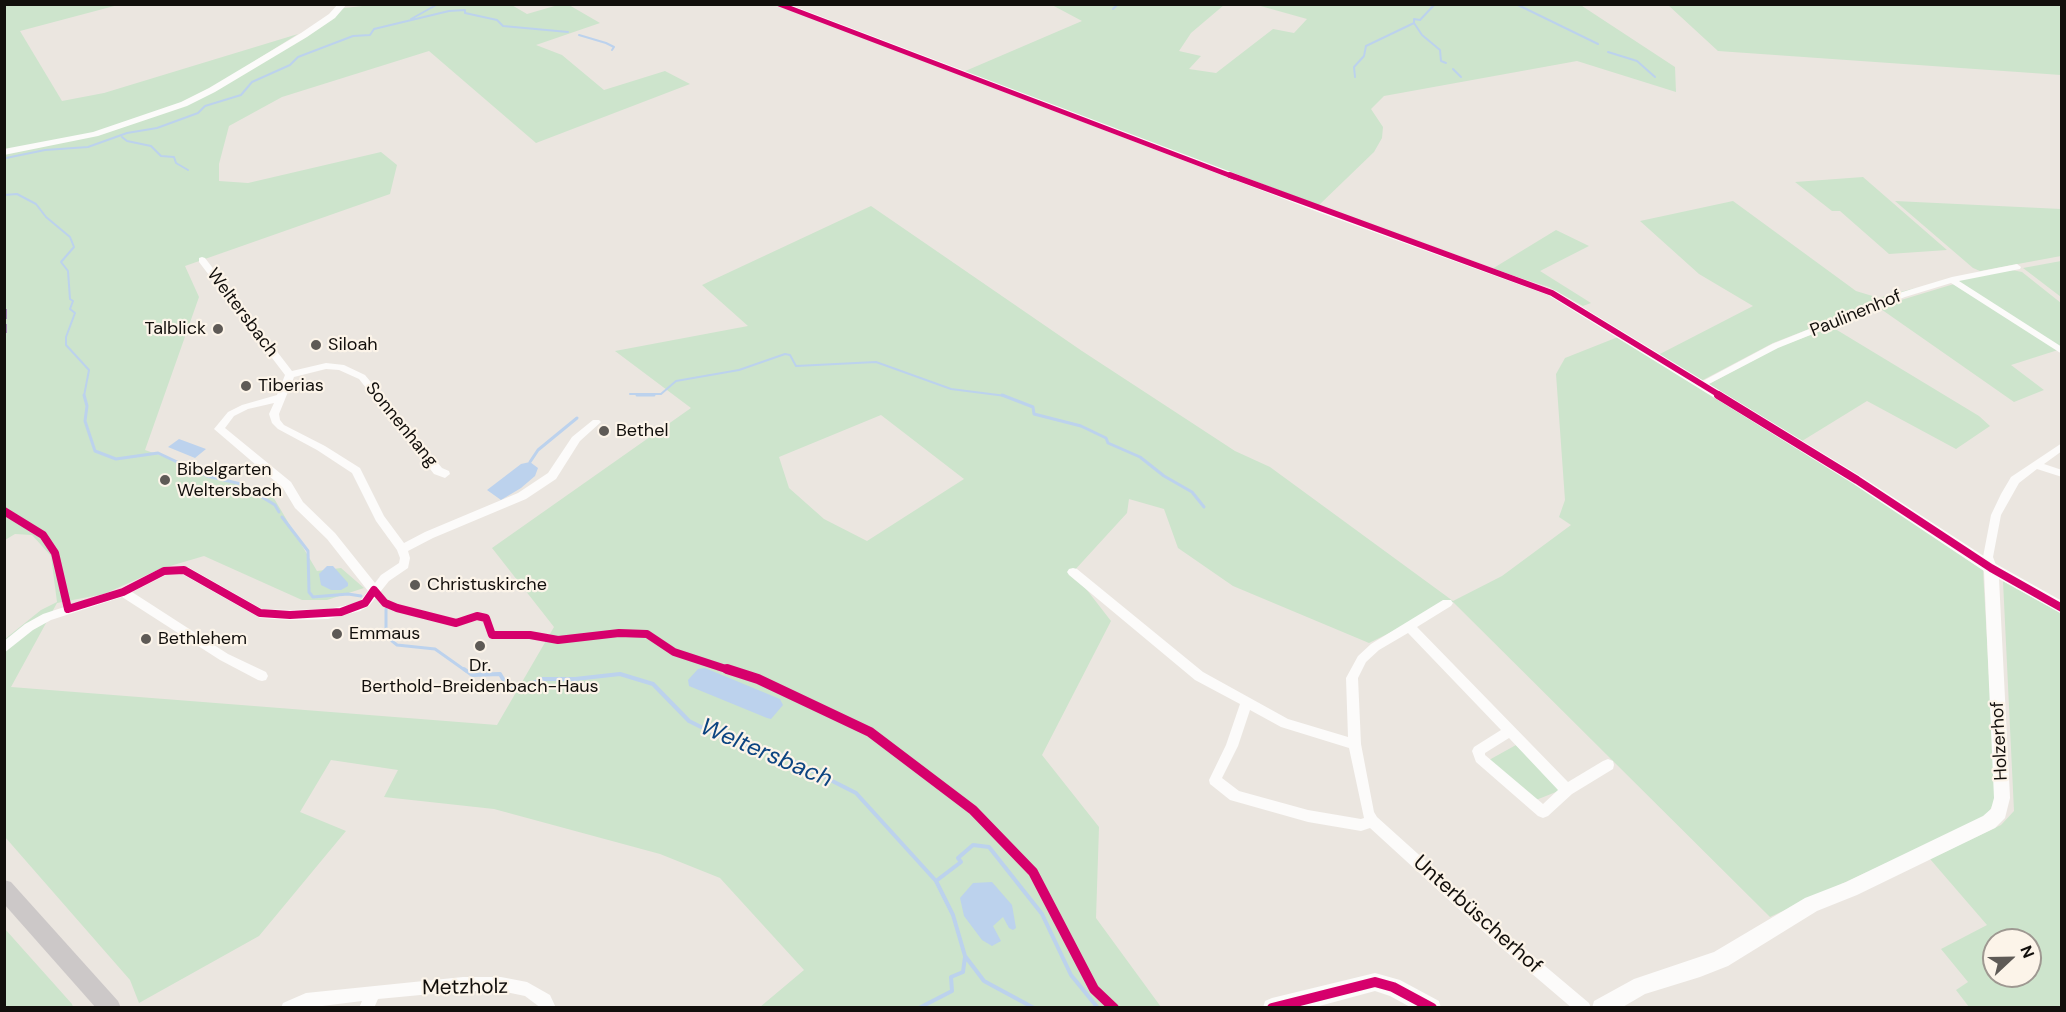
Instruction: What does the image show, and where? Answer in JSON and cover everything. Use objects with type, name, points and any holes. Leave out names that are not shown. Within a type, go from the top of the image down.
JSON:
[{"type":"main road","points":[[4,889],[111,1008]]},
{"type":"street","points":[[4,152],[95,134],[159,114],[212,90],[304,35],[332,16],[343,4]]},
{"type":"street","points":[[778,4],[1342,218],[1552,293],[1862,482],[1991,568],[2061,608]]},
{"type":"street","name":"Weltersbach","points":[[202,260],[290,375],[273,414],[275,421],[281,427],[321,448],[356,471],[380,518],[402,549]]},
{"type":"street","name":"Paulinenhof","points":[[1702,384],[1775,346],[1902,295],[1952,280],[2018,267]]},
{"type":"street","points":[[1952,280],[2061,351]]},
{"type":"street","name":"Sonnenhang","points":[[290,375],[326,366],[340,367],[362,376],[438,471],[445,474]]},
{"type":"street","points":[[279,398],[245,407],[231,414],[219,429],[287,485],[299,505],[331,536],[374,590]]},
{"type":"street","points":[[4,648],[29,627],[47,617],[123,592],[164,571],[184,570],[260,613],[328,614],[356,608],[365,603],[374,590],[404,565],[405,558],[402,549],[429,535],[522,496],[552,476],[576,439],[596,422]]},
{"type":"street","points":[[1991,568],[1988,557],[1996,515],[2015,480],[2061,446]]},
{"type":"street","points":[[2035,465],[2061,474]]},
{"type":"street","name":"Holzerhof","points":[[1601,1008],[1641,986],[1710,964],[1811,904],[1910,861],[1989,822],[1999,813],[2002,798],[1991,568]]},
{"type":"street","points":[[1072,572],[1180,662],[1285,723],[1355,744]]},
{"type":"street","points":[[123,592],[224,657],[262,676]]},
{"type":"street","points":[[1246,702],[1232,746],[1215,780],[1235,796],[1308,816],[1361,825],[1372,821],[1355,744],[1352,678],[1362,659],[1375,647],[1447,603]]},
{"type":"street","points":[[1409,626],[1566,790]]},
{"type":"street","points":[[1509,731],[1478,751],[1485,765],[1543,812],[1566,790],[1608,765]]},
{"type":"street","name":"Unterbüscherhof","points":[[1372,821],[1502,939],[1584,1008]]},
{"type":"street","points":[[1272,1008],[1375,982],[1393,987],[1432,1008]]},
{"type":"street","name":"Metzholz","points":[[288,1008],[306,1000],[463,984],[501,984],[527,989],[545,1000],[549,1008]]},
{"type":"street","points":[[366,1008],[374,992]]},
{"type":"green space","points":[[381,4],[510,4],[527,14],[558,5],[569,5],[600,23],[536,45],[562,55],[604,90],[665,71],[690,84],[536,143],[429,51],[282,97],[229,126],[219,164],[219,181],[248,183],[381,152],[397,165],[390,194],[185,266],[199,297],[145,450],[272,495],[317,571],[341,568],[364,588],[327,600],[302,600],[204,556],[160,569],[104,594],[57,603],[11,687],[497,725],[554,627],[492,548],[691,408],[615,351],[748,326],[702,285],[871,206],[1082,351],[1235,451],[1270,467],[1453,601],[1502,576],[1571,525],[1559,517],[1565,500],[1556,374],[1565,358],[1618,337],[1809,453],[1983,570],[1996,799],[1986,817],[1770,917],[1453,602],[1369,643],[1233,586],[1178,548],[1164,509],[1129,499],[1127,513],[1073,572],[1111,621],[1042,755],[1099,827],[1096,918],[1161,1007],[760,1007],[804,970],[720,878],[660,854],[494,809],[384,797],[398,770],[331,760],[300,812],[346,831],[259,936],[139,1003],[130,980],[5,837],[5,639],[41,610],[57,602],[51,556],[32,535],[15,534],[5,540],[5,5],[118,5],[20,31],[62,101],[104,93],[298,34],[250,64],[324,23],[344,8]],"holes":[[[881,415],[964,479],[867,541],[824,519],[789,488],[779,457]]]},
{"type":"green space","points":[[1579,4],[1675,67],[1676,92],[1577,61],[1384,96],[1371,109],[1383,127],[1382,138],[1374,152],[1318,206],[963,72],[1082,21],[1052,5],[1224,5],[1191,33],[1179,51],[1201,56],[1189,69],[1216,73],[1273,29],[1294,33],[1307,19],[1257,5]]},
{"type":"green space","points":[[1668,5],[2061,5],[2061,75],[1718,51]]},
{"type":"green space","points":[[1863,177],[1947,250],[1889,254],[1840,211],[1832,211],[1795,182]]},
{"type":"green space","points":[[1733,201],[1856,291],[1879,298],[1915,288],[1773,343],[1701,381],[1658,355],[1753,306],[1699,274],[1640,221]]},
{"type":"green space","points":[[1895,201],[2061,209],[2061,256],[1980,271],[1973,268]]},
{"type":"green space","points":[[1556,230],[1589,246],[1540,271],[1591,303],[1583,306],[1549,287],[1492,269]]},
{"type":"green space","points":[[2061,261],[2061,297],[2023,268]]},
{"type":"green space","points":[[2012,270],[2022,272],[2061,303],[2061,349],[1953,280]]},
{"type":"green space","points":[[1954,284],[2058,350],[2011,365],[2044,390],[2014,402],[1878,307]]},
{"type":"green space","points":[[1832,327],[1979,416],[1990,426],[1956,449],[1867,401],[1802,441],[1709,384],[1778,347]]},
{"type":"green space","points":[[2003,581],[2061,613],[2061,1007],[1969,1007],[1956,990],[1968,982],[1941,949],[1987,925],[1930,859],[2001,825],[2014,811]]},
{"type":"green space","points":[[1516,745],[1561,790],[1536,800],[1489,760]]},
{"type":"green space","points":[[5,929],[72,1004],[73,1007],[5,1007]]},
{"type":"water","points":[[179,439],[206,449],[195,458],[168,447]]},
{"type":"water","points":[[530,462],[538,468],[535,476],[521,488],[501,500],[487,490],[521,464]]},
{"type":"water","points":[[327,566],[333,566],[348,586],[341,590],[331,590],[321,585],[319,574]]},
{"type":"water","points":[[705,668],[780,699],[783,705],[771,719],[689,686],[688,680],[698,669]]},
{"type":"water","points":[[992,882],[1012,905],[1016,928],[1013,930],[1009,928],[1003,917],[993,926],[1001,941],[992,946],[982,940],[964,916],[960,898],[973,883]]},
{"type":"waterway","points":[[411,19],[438,4]]},
{"type":"waterway","points":[[1113,9],[1118,4]]},
{"type":"waterway","points":[[1414,23],[1414,19],[1420,20],[1435,4]]},
{"type":"waterway","points":[[1516,4],[1598,44]]},
{"type":"waterway","points":[[6,158],[45,150],[88,147],[127,133],[157,128],[198,113],[205,106],[241,95],[252,82],[290,65],[298,57],[353,36],[370,35],[374,29],[449,11],[465,10],[465,13],[497,20],[503,26],[568,32]]},
{"type":"waterway","points":[[1355,77],[1354,67],[1364,56],[1366,46],[1414,23]]},
{"type":"waterway","points":[[1414,23],[1422,35],[1440,50],[1441,61],[1446,63]]},
{"type":"waterway","points":[[579,35],[606,43],[614,47],[612,50]]},
{"type":"waterway","points":[[1608,52],[1637,61],[1655,77]]},
{"type":"waterway","points":[[1453,69],[1461,77]]},
{"type":"waterway","points":[[122,137],[127,141],[151,146],[161,156],[174,157],[176,163],[188,170]]},
{"type":"waterway","name":"Weltersbach","points":[[4,195],[17,194],[36,204],[46,217],[70,237],[74,247],[61,262],[68,271],[70,299],[73,301],[70,309],[75,313],[66,337],[66,345],[89,370],[84,395]]},
{"type":"waterway","points":[[630,394],[661,394],[676,381],[739,370],[785,354],[790,355],[796,366],[876,362],[951,389],[1004,396]]},
{"type":"waterway","name":"Weltersbach","points":[[84,395],[87,406],[85,421],[95,451],[116,459],[158,453],[207,476],[241,484],[275,505],[279,512]]},
{"type":"waterway","points":[[637,395],[654,395]]},
{"type":"waterway","points":[[1004,396],[1033,407],[1034,414],[1081,426],[1106,438],[1108,443],[1140,457],[1164,476],[1192,492],[1204,507]]},
{"type":"waterway","points":[[530,462],[538,450],[577,418]]},
{"type":"waterway","name":"Weltersbach","points":[[282,517],[308,551],[309,592],[313,597],[348,594],[361,596]]},
{"type":"waterway","name":"Weltersbach","points":[[386,609],[386,636],[397,645],[435,649],[466,671]]},
{"type":"waterway","name":"Weltersbach","points":[[464,669],[472,675],[500,674],[507,686],[521,688],[542,679],[575,679],[620,674],[653,684],[689,721],[719,736],[783,756],[856,793],[936,881]]},
{"type":"waterway","name":"Weltersbach","points":[[936,881],[961,862],[958,858],[973,845],[989,847],[1042,914],[1071,975],[1098,1008]]},
{"type":"waterway","points":[[936,881],[953,915],[965,956],[984,981],[1034,1008]]},
{"type":"waterway","points":[[919,1008],[952,991],[951,977],[963,972],[965,957]]},
{"type":"marked path","points":[[4,309],[4,333]]},
{"type":"cycle path","points":[[779,4],[1322,210],[1552,293],[1857,480],[1991,568],[2062,608]]},
{"type":"cycle path","points":[[4,511],[43,535],[55,553],[68,609],[123,592],[164,571],[184,570],[260,613],[290,615],[341,612],[365,603],[374,590],[385,603],[397,608],[456,623],[477,616],[486,618],[492,635],[521,637],[530,635],[558,640],[619,633],[647,634],[674,652],[758,679],[870,732],[973,810],[1033,872],[1094,989],[1114,1008]]},
{"type":"cycle path","points":[[1272,1008],[1375,982],[1393,987],[1432,1008]]},
{"type":"place","name":"Talblick","points":[[218,329]]},
{"type":"place","name":"Siloah","points":[[316,345]]},
{"type":"place","name":"Tiberias","points":[[246,386]]},
{"type":"place","name":"Bethel","points":[[604,431]]},
{"type":"place","name":"Bibelgarten Weltersbach","points":[[165,480]]},
{"type":"place","name":"Christuskirche","points":[[415,585]]},
{"type":"place","name":"Emmaus","points":[[337,634]]},
{"type":"place","name":"Bethlehem","points":[[146,639]]},
{"type":"place","name":"Dr. Berthold-Breidenbach-Haus","points":[[480,646]]}]
